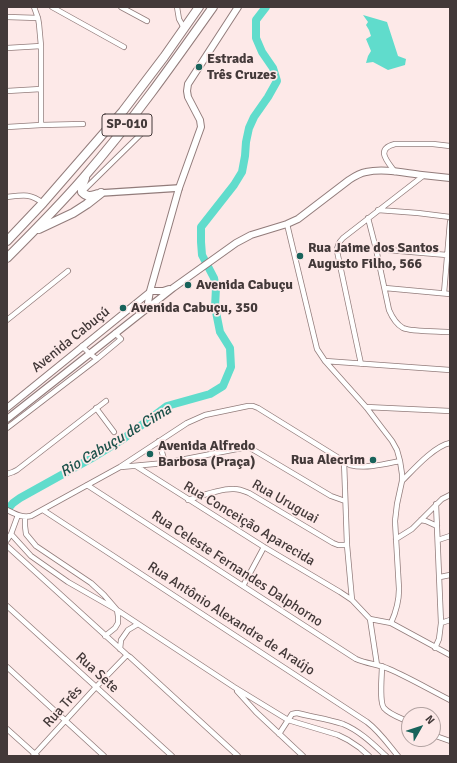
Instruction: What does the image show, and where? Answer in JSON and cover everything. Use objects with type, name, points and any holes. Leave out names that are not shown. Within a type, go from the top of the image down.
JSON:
[{"type":"highway","name":"SP-010","points":[[7,241],[43,203],[123,111],[164,57],[199,7]]},
{"type":"highway","name":"SP-010","points":[[7,258],[59,206],[86,175],[173,65],[213,7]]},
{"type":"highway","points":[[86,175],[82,186],[82,192],[88,196],[100,193]]},
{"type":"highway","points":[[31,234],[72,213],[87,204],[100,193]]},
{"type":"main road","points":[[147,308],[146,298],[150,291],[179,188],[201,126],[200,120],[188,97],[188,84],[238,7]]},
{"type":"main road","name":"Avenida Cabuçú","points":[[7,419],[139,314],[213,259],[243,239],[298,219],[357,175],[364,172],[374,171],[395,172],[419,177],[450,178]]},
{"type":"main road","points":[[150,291],[163,291],[173,288]]},
{"type":"main road","name":"Avenida Cabuçú","points":[[7,408],[132,306],[146,298]]},
{"type":"main road","points":[[132,306],[135,313],[139,314]]},
{"type":"street","points":[[34,7],[38,18],[41,46],[41,125]]},
{"type":"street","points":[[52,7],[124,47]]},
{"type":"street","points":[[120,7],[147,21]]},
{"type":"street","points":[[177,7],[179,19],[184,28]]},
{"type":"street","points":[[7,17],[38,18]]},
{"type":"street","points":[[7,48],[41,46]]},
{"type":"street","points":[[7,91],[40,89]]},
{"type":"street","points":[[7,127],[83,124]]},
{"type":"street","points":[[82,192],[142,133]]},
{"type":"street","points":[[395,172],[384,157],[384,152],[390,145],[433,144],[450,146]]},
{"type":"street","points":[[361,364],[337,246],[343,238],[419,177]]},
{"type":"street","points":[[100,193],[179,188]]},
{"type":"street","points":[[7,197],[31,196],[43,203]]},
{"type":"street","points":[[378,210],[450,217]]},
{"type":"street","points":[[368,218],[390,310],[396,323],[402,328],[410,330],[450,332]]},
{"type":"street","points":[[444,293],[450,222]]},
{"type":"street","points":[[287,224],[317,349],[325,361],[366,407],[392,441],[397,450],[400,461],[402,481],[395,521],[400,589],[397,608],[391,623]]},
{"type":"street","points":[[376,249],[447,255]]},
{"type":"street","points":[[7,320],[68,271]]},
{"type":"street","points":[[385,288],[450,294]]},
{"type":"street","points":[[7,428],[121,339],[115,333]]},
{"type":"street","points":[[82,346],[97,359]]},
{"type":"street","points":[[325,361],[450,370]]},
{"type":"street","points":[[7,474],[17,470],[106,401]]},
{"type":"street","points":[[7,510],[25,517],[31,516],[120,467],[187,423],[205,415],[248,406],[258,408],[350,465],[372,466],[400,461]]},
{"type":"street","points":[[366,407],[450,411]]},
{"type":"street","points":[[96,408],[114,432]]},
{"type":"street","points":[[159,441],[164,463]]},
{"type":"street","points":[[402,481],[414,468],[439,447],[450,443]]},
{"type":"street","points":[[120,467],[164,463],[242,448],[250,448],[331,496],[345,501]]},
{"type":"street","points":[[344,461],[347,545],[352,600]]},
{"type":"street","name":"Rua Conceição Aparecida","points":[[136,466],[188,500],[352,600],[370,619]]},
{"type":"street","name":"Rua Celeste Fernandes Dalphorno","points":[[87,485],[356,659],[362,662],[382,666],[450,700]]},
{"type":"street","name":"Rua Uruguai","points":[[188,500],[229,489],[243,490],[333,544],[347,545]]},
{"type":"street","points":[[396,539],[405,534],[422,520],[436,504],[450,494]]},
{"type":"street","points":[[435,648],[439,639],[441,623],[436,504]]},
{"type":"street","name":"Rua Antônio Alexandre de Araújo","points":[[43,510],[367,722],[377,730],[398,756]]},
{"type":"street","points":[[7,540],[11,534],[16,514]]},
{"type":"street","points":[[25,517],[26,534],[36,546],[91,583],[117,610],[118,623],[115,628],[105,636]]},
{"type":"street","points":[[422,520],[437,526]]},
{"type":"street","points":[[11,534],[31,556],[68,582],[117,610],[234,687],[288,720],[338,735],[360,748],[369,756]]},
{"type":"street","points":[[438,540],[450,536]]},
{"type":"street","points":[[7,546],[238,756]]},
{"type":"street","points":[[244,586],[264,547]]},
{"type":"street","points":[[440,577],[450,575]]},
{"type":"street","name":"Rua Sete","points":[[7,606],[172,756]]},
{"type":"street","points":[[376,665],[370,619],[391,623],[450,655]]},
{"type":"street","points":[[441,623],[450,620]]},
{"type":"street","points":[[120,649],[121,640],[128,630],[138,624]]},
{"type":"street","name":"Rua Três","points":[[35,755],[127,655]]},
{"type":"street","points":[[382,666],[383,706],[388,711],[401,718]]},
{"type":"street","points":[[7,667],[104,756]]},
{"type":"street","points":[[234,687],[256,712],[303,756]]},
{"type":"street","points":[[279,734],[292,714],[297,713],[331,720],[344,725],[358,732],[386,756]]},
{"type":"street","points":[[7,729],[35,755]]},
{"type":"water","points":[[363,15],[387,22],[398,56],[406,59],[405,65],[388,70],[373,62],[366,63],[371,51],[366,39],[371,36],[366,25],[368,22]]},
{"type":"waterway","name":"Rio Cabuçu de Cima","points":[[7,510],[20,498],[123,439],[167,406],[210,394],[223,386],[231,367],[230,348],[220,332],[215,307],[216,288],[214,278],[202,255],[201,227],[234,185],[242,172],[249,128],[254,117],[277,81],[273,68],[262,52],[256,38],[256,20],[266,7]]},
{"type":"place","name":"Estrada Três Cruzes","points":[[199,67]]},
{"type":"place","name":"Rua Jaime dos Santos Augusto Filho, 566","points":[[300,256]]},
{"type":"place","name":"Avenida Cabuçu","points":[[188,285]]},
{"type":"place","name":"Avenida Cabuçu, 350","points":[[123,308]]},
{"type":"place","name":"Avenida Alfredo Barbosa (Praça)","points":[[150,454]]},
{"type":"place","name":"Rua Alecrim","points":[[373,460]]}]
